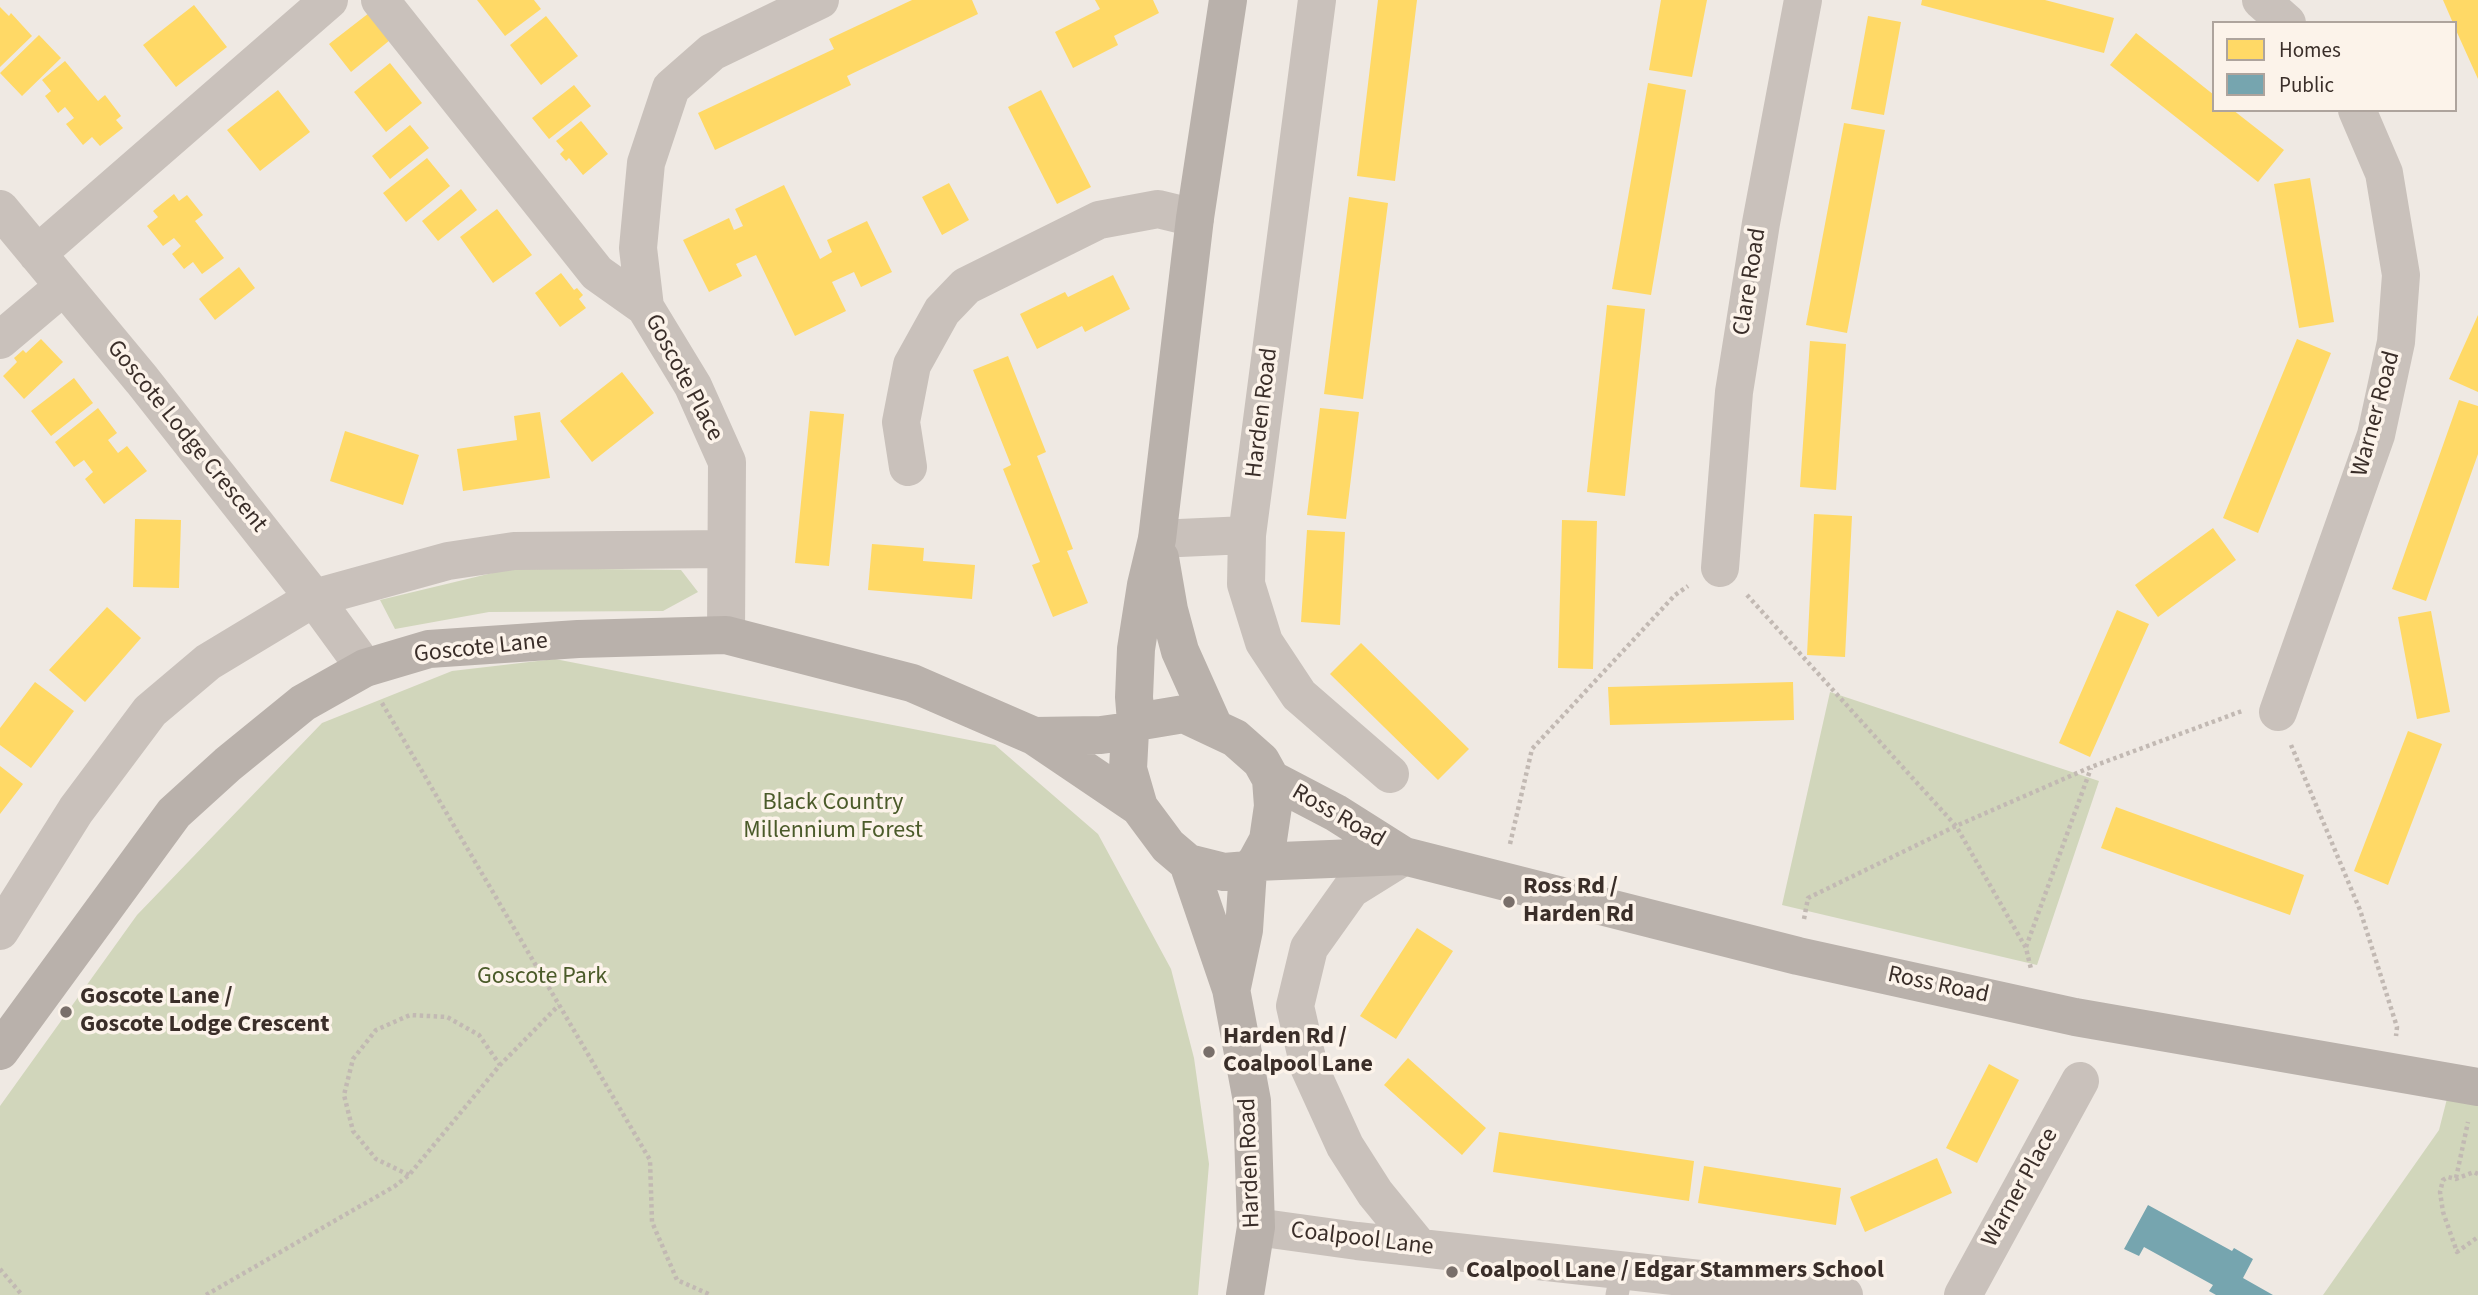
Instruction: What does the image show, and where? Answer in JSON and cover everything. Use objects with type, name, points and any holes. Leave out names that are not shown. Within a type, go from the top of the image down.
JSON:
[{"type":"street","points":[[37,254],[329,0]]},
{"type":"street","points":[[380,0],[597,273],[645,307]]},
{"type":"street","name":"Goscote Place","points":[[726,635],[727,462],[693,386],[645,307],[638,248],[646,163],[671,88],[712,52],[820,0]]},
{"type":"street","points":[[1133,727],[1184,714],[1236,737],[1261,761],[1271,779],[1273,806],[1268,840],[1252,866],[1224,872],[1188,863],[1168,846],[1139,807],[1128,769],[1133,727],[1136,649],[1146,585],[1157,539],[1195,218],[1228,0]]},
{"type":"street","name":"Harden Road","points":[[1317,0],[1247,536],[1246,584],[1264,642],[1299,695],[1390,774]]},
{"type":"street","name":"Clare Road","points":[[1720,568],[1734,392],[1761,223],[1803,0]]},
{"type":"street","points":[[2261,0],[2285,21]]},
{"type":"street","name":"Warner Road","points":[[2278,712],[2376,435],[2396,342],[2401,275],[2399,262],[2384,173],[2358,112]]},
{"type":"street","name":"Goscote Lodge Crescent","points":[[0,209],[142,380],[314,598],[365,668]]},
{"type":"street","points":[[908,467],[901,422],[912,365],[942,311],[966,286],[1099,220],[1158,209],[1195,218]]},
{"type":"street","points":[[0,340],[64,286]]},
{"type":"street","points":[[1157,539],[1247,536]]},
{"type":"street","points":[[1157,539],[1169,610],[1180,651],[1214,727]]},
{"type":"street","points":[[0,931],[76,810],[150,711],[208,662],[314,598],[448,562],[514,551],[725,549]]},
{"type":"street","name":"Goscote Lane","points":[[0,1051],[174,813],[228,764],[303,703],[365,668],[429,649],[578,639],[726,635],[912,683],[1034,736],[1139,807]]},
{"type":"street","name":"Goscote Lane","points":[[1034,736],[1101,735],[1133,727]]},
{"type":"street","name":"Ross Road","points":[[1271,779],[1336,813],[1404,856],[1502,883],[1798,956],[2075,1017],[2477,1087]]},
{"type":"street","points":[[1404,856],[1351,889],[1309,948],[1295,1006],[1309,1067],[1345,1146],[1375,1193],[1419,1247]]},
{"type":"street","name":"Ross Road","points":[[1252,866],[1404,856]]},
{"type":"street","name":"Harden Road","points":[[1188,863],[1231,989],[1252,1101],[1256,1227],[1245,1295]]},
{"type":"street","name":"Harden Road","points":[[1231,989],[1244,930],[1252,866]]},
{"type":"street","name":"Warner Place","points":[[1963,1295],[2080,1081]]},
{"type":"street","name":"Coalpool Lane","points":[[1256,1227],[1419,1247],[1620,1282],[1844,1295]]},
{"type":"path","points":[[1502,883],[1532,749],[1675,595],[1720,568],[1956,826],[2026,948],[2031,971]]},
{"type":"path","points":[[365,668],[380,700],[650,1160],[652,1222],[677,1280],[711,1295]]},
{"type":"path","points":[[1798,956],[1808,898],[1956,826],[2091,767],[2237,711],[2278,712],[2364,923],[2397,1027],[2392,1071]]},
{"type":"path","points":[[2026,948],[2091,767]]},
{"type":"path","points":[[206,1295],[395,1186],[409,1175],[500,1065],[559,1005]]},
{"type":"path","points":[[409,1175],[376,1159],[353,1131],[344,1095],[353,1059],[376,1030],[410,1016],[447,1017],[479,1035],[500,1065]]},
{"type":"path","points":[[2456,1179],[2477,1087]]},
{"type":"path","points":[[2478,1174],[2474,1172],[2456,1179],[2448,1177],[2444,1180],[2440,1192],[2443,1212],[2457,1252],[2478,1237]]},
{"type":"path","points":[[0,1269],[22,1295]]},
{"type":"green space","points":[[513,568],[681,570],[698,592],[663,611],[489,612],[395,629],[380,600]]},
{"type":"green space","name":"Goscote Park","points":[[555,659],[995,745],[1098,834],[1171,969],[1194,1058],[1209,1164],[1198,1295],[0,1295],[0,1106],[137,915],[322,723],[452,671]]},
{"type":"green space","points":[[1830,692],[2099,781],[2037,965],[1782,905]]},
{"type":"green space","points":[[2449,1091],[2478,1099],[2478,1295],[2323,1295],[2439,1130]]},
{"type":"building: Homes","points":[[477,0],[534,0],[541,9],[505,36]]},
{"type":"building: Homes","points":[[912,0],[972,0],[978,14],[847,76],[851,85],[715,150],[698,113],[834,49],[829,39]]},
{"type":"building: Homes","points":[[1095,0],[1153,0],[1159,13],[1114,36],[1118,45],[1073,68],[1055,32],[1100,9]]},
{"type":"building: Homes","points":[[1378,0],[1417,0],[1395,181],[1357,176]]},
{"type":"building: Homes","points":[[1661,0],[1707,0],[1692,77],[1649,70]]},
{"type":"building: Homes","points":[[1922,0],[2045,0],[2114,18],[2104,53],[1921,5]]},
{"type":"building: Homes","points":[[2443,0],[2478,0],[2478,79],[2457,32],[2457,21],[2452,21]]},
{"type":"building: Homes","points":[[194,5],[227,47],[176,87],[143,45]]},
{"type":"building: Homes","points":[[0,7],[9,16],[11,13],[32,36],[0,67]]},
{"type":"building: Homes","points":[[369,13],[390,40],[351,72],[329,44]]},
{"type":"building: Homes","points":[[546,16],[578,56],[541,85],[510,45]]},
{"type":"building: Homes","points":[[1868,16],[1901,22],[1884,115],[1851,109]]},
{"type":"building: Homes","points":[[2136,33],[2212,93],[2212,112],[2236,112],[2284,150],[2258,182],[2110,65]]},
{"type":"building: Homes","points":[[39,35],[61,58],[22,96],[0,73]]},
{"type":"building: Homes","points":[[65,61],[98,101],[105,95],[121,116],[116,120],[123,128],[100,146],[92,137],[83,145],[66,124],[74,118],[65,107],[58,113],[45,96],[51,91],[42,80]]},
{"type":"building: Homes","points":[[390,63],[422,103],[386,132],[354,92]]},
{"type":"building: Homes","points":[[1648,83],[1686,90],[1651,295],[1612,289]]},
{"type":"building: Homes","points":[[574,85],[591,106],[549,139],[532,118]]},
{"type":"building: Homes","points":[[278,90],[310,132],[260,171],[227,130]]},
{"type":"building: Homes","points":[[1041,90],[1091,187],[1057,204],[1008,107]]},
{"type":"building: Homes","points":[[581,121],[608,154],[583,175],[569,158],[566,161],[560,154],[564,150],[556,141]]},
{"type":"building: Homes","points":[[1844,123],[1885,130],[1847,333],[1806,325]]},
{"type":"building: Homes","points":[[410,125],[429,148],[390,179],[372,156]]},
{"type":"building: Homes","points":[[427,158],[450,186],[406,222],[383,193]]},
{"type":"building: Homes","points":[[2310,178],[2334,322],[2299,328],[2274,184]]},
{"type":"building: Homes","points":[[949,183],[969,220],[942,235],[922,197]]},
{"type":"building: Homes","points":[[784,185],[820,259],[832,252],[827,240],[867,221],[892,272],[861,287],[854,272],[832,282],[846,311],[795,336],[756,255],[736,264],[742,276],[709,292],[683,240],[729,218],[734,230],[743,226],[735,209]]},
{"type":"building: Homes","points":[[461,189],[477,210],[438,241],[422,221]]},
{"type":"building: Homes","points":[[174,194],[179,201],[187,195],[203,215],[195,221],[224,258],[202,274],[193,262],[184,269],[172,254],[181,246],[174,238],[163,246],[147,226],[158,217],[153,211]]},
{"type":"building: Homes","points":[[1349,197],[1388,203],[1363,399],[1324,394]]},
{"type":"building: Homes","points":[[497,209],[532,255],[493,283],[460,237]]},
{"type":"building: Homes","points":[[239,267],[255,288],[215,320],[199,299]]},
{"type":"building: Homes","points":[[561,273],[574,290],[577,288],[583,295],[579,299],[586,308],[560,327],[535,293]]},
{"type":"building: Homes","points":[[1113,275],[1130,309],[1085,332],[1082,326],[1037,349],[1020,314],[1065,292],[1068,297]]},
{"type":"building: Homes","points":[[1607,305],[1645,309],[1625,496],[1587,492]]},
{"type":"building: Homes","points":[[2478,315],[2478,392],[2449,379]]},
{"type":"building: Homes","points":[[41,339],[63,362],[24,399],[3,376],[17,362],[14,358],[23,350],[26,353]]},
{"type":"building: Homes","points":[[2297,339],[2331,353],[2258,533],[2223,518]]},
{"type":"building: Homes","points":[[1810,341],[1846,344],[1836,490],[1800,487]]},
{"type":"building: Homes","points":[[1008,356],[1046,452],[1037,456],[1073,549],[1067,551],[1088,603],[1053,617],[1032,565],[1040,562],[1003,469],[1011,465],[973,370]]},
{"type":"building: Homes","points":[[622,372],[654,413],[592,462],[560,421]]},
{"type":"building: Homes","points":[[74,378],[93,403],[51,436],[31,411]]},
{"type":"building: Homes","points":[[2459,400],[2478,406],[2478,454],[2426,601],[2392,589]]},
{"type":"building: Homes","points":[[98,408],[117,433],[108,440],[118,453],[127,446],[147,471],[104,504],[85,479],[93,472],[84,460],[74,467],[55,442]]},
{"type":"building: Homes","points":[[1320,408],[1359,412],[1346,519],[1307,515]]},
{"type":"building: Homes","points":[[810,411],[844,414],[829,566],[795,563]]},
{"type":"building: Homes","points":[[540,412],[550,478],[463,491],[457,449],[517,440],[514,416]]},
{"type":"building: Homes","points":[[345,431],[419,455],[403,505],[330,481]]},
{"type":"building: Homes","points":[[1814,514],[1852,516],[1845,657],[1807,655]]},
{"type":"building: Homes","points":[[135,519],[181,520],[179,588],[133,587]]},
{"type":"building: Homes","points":[[1562,520],[1597,521],[1593,669],[1558,668]]},
{"type":"building: Homes","points":[[2213,528],[2236,560],[2158,617],[2135,585]]},
{"type":"building: Homes","points":[[1307,530],[1345,532],[1340,625],[1301,622]]},
{"type":"building: Homes","points":[[872,544],[924,548],[923,561],[975,565],[972,599],[868,590]]},
{"type":"building: Homes","points":[[107,607],[141,638],[85,702],[49,670]]},
{"type":"building: Homes","points":[[2117,610],[2149,624],[2090,757],[2059,743]]},
{"type":"building: Homes","points":[[2431,611],[2450,712],[2417,719],[2398,617]]},
{"type":"building: Homes","points":[[1361,643],[1469,749],[1438,780],[1330,674]]},
{"type":"building: Homes","points":[[35,682],[74,711],[31,768],[0,745],[0,728]]},
{"type":"building: Homes","points":[[1793,682],[1794,720],[1610,725],[1608,687]]},
{"type":"building: Homes","points":[[2408,731],[2442,744],[2388,885],[2354,871]]},
{"type":"building: Homes","points":[[0,766],[23,784],[0,814]]},
{"type":"building: Homes","points":[[2116,807],[2304,875],[2290,915],[2101,848]]},
{"type":"building: Homes","points":[[1417,928],[1453,951],[1396,1039],[1360,1016]]},
{"type":"building: Homes","points":[[1408,1058],[1486,1128],[1462,1155],[1384,1085]]},
{"type":"building: Homes","points":[[1989,1064],[2019,1080],[1977,1163],[1946,1148]]},
{"type":"building: Homes","points":[[1499,1132],[1694,1161],[1689,1201],[1493,1172]]},
{"type":"building: Homes","points":[[1937,1158],[1952,1193],[1865,1232],[1850,1197]]},
{"type":"building: Homes","points":[[1704,1166],[1841,1188],[1836,1225],[1698,1203]]},
{"type":"building: Public","points":[[2148,1205],[2232,1251],[2234,1248],[2253,1259],[2243,1278],[2273,1295],[2216,1295],[2209,1291],[2213,1285],[2144,1247],[2139,1256],[2124,1249]]},
{"type":"place","name":"Ross Rd / Harden Rd","points":[[1509,902]]},
{"type":"place","name":"Goscote Lane / Goscote Lodge Crescent","points":[[66,1012]]},
{"type":"place","name":"Harden Rd / Coalpool Lane","points":[[1209,1052]]},
{"type":"place","name":"Coalpool Lane / Edgar Stammers School","points":[[1452,1272]]},
{"type":"park label","name":"Black Country Millennium Forest","points":[[833,818]]}]
